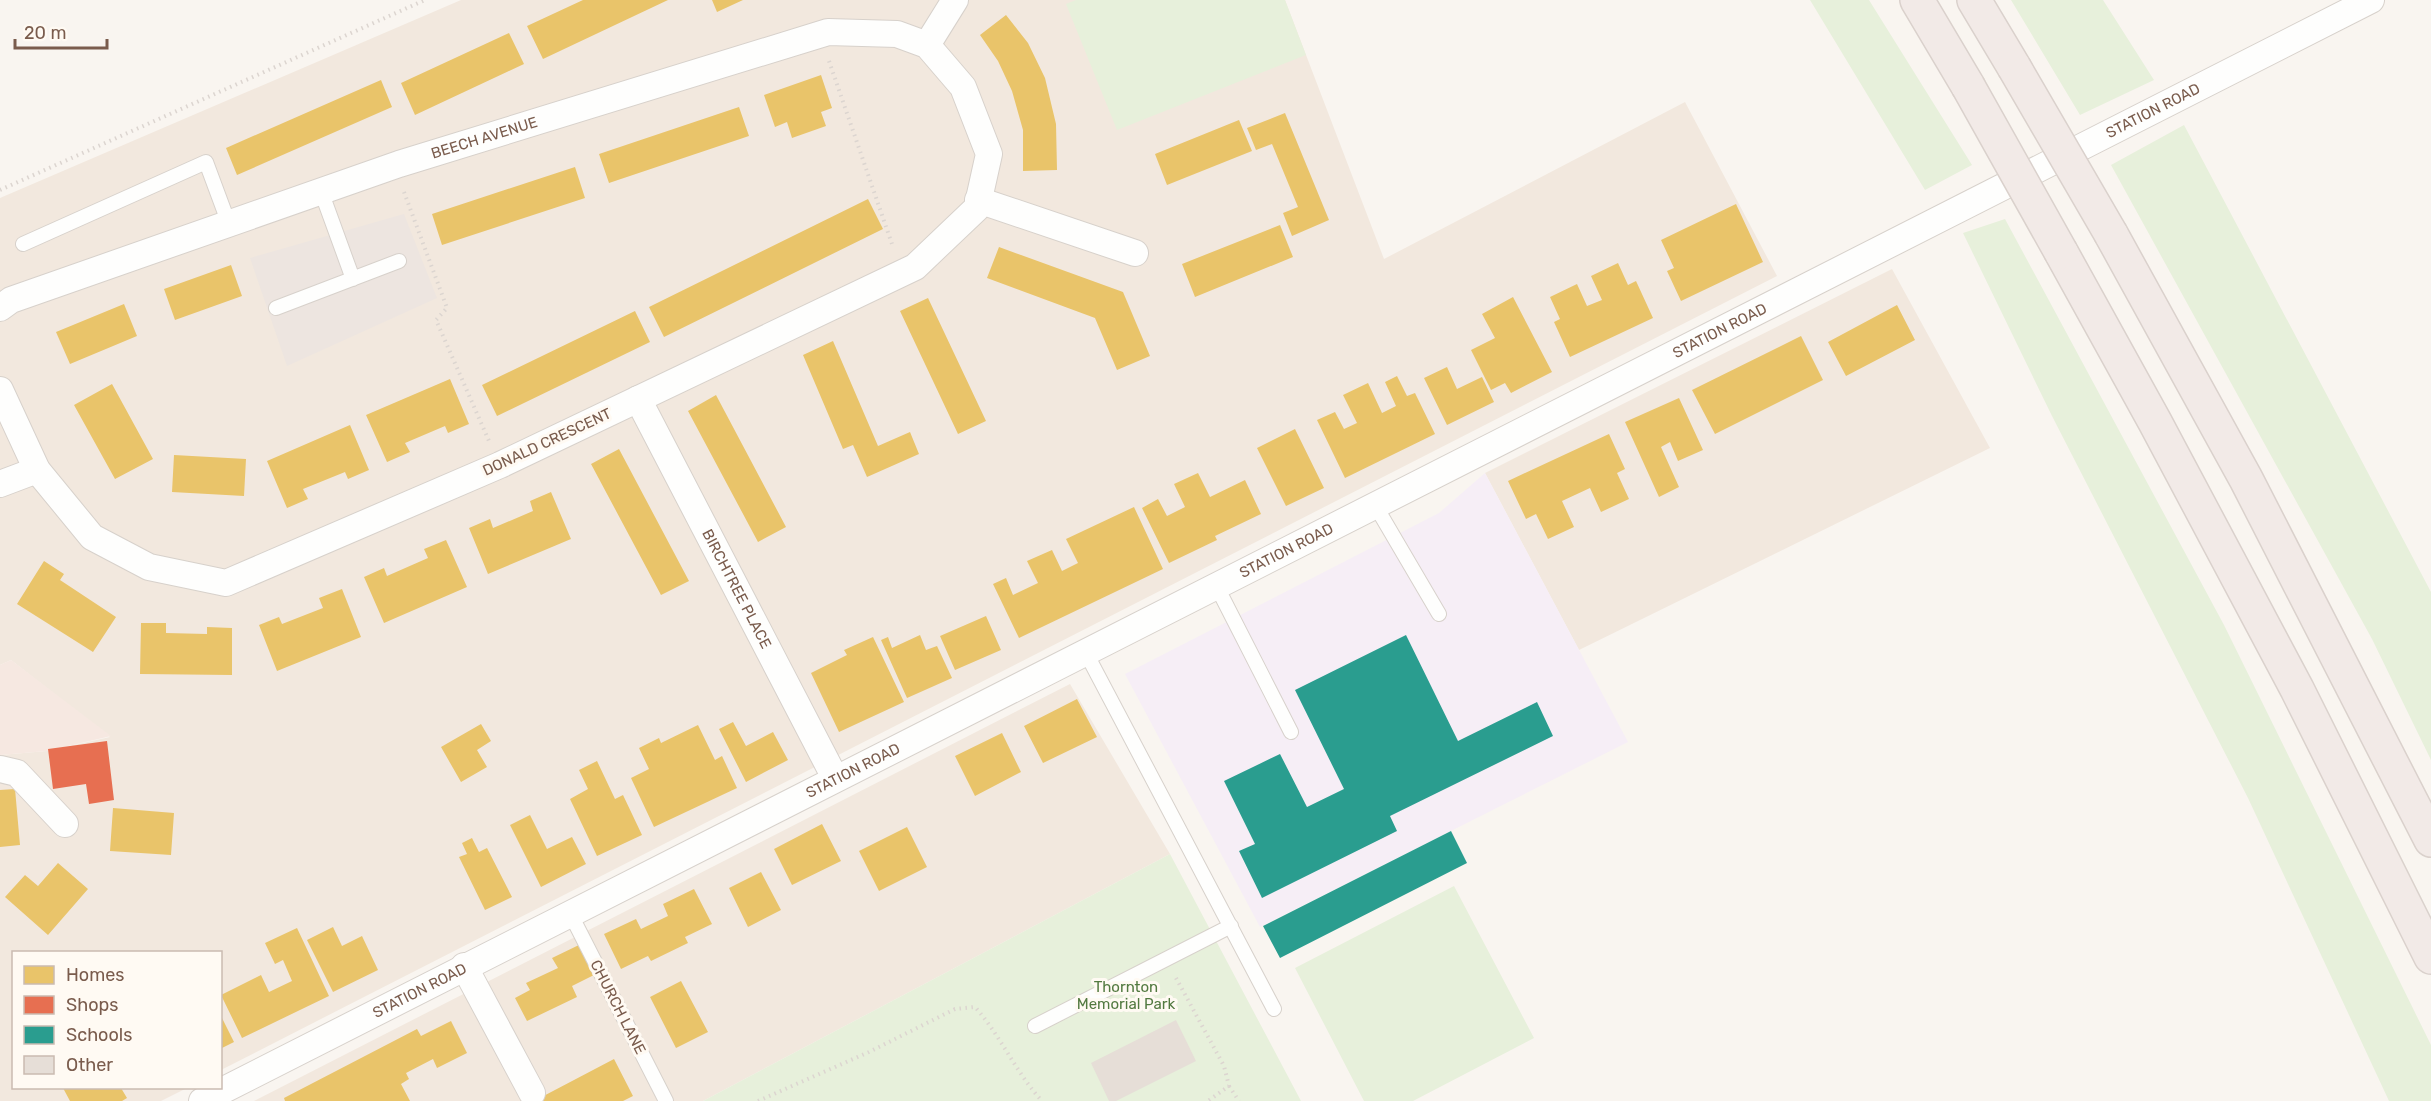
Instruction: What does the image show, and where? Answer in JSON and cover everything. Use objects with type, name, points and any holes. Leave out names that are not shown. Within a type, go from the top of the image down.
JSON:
[{"type":"highway","points":[[1917,0],[1968,86],[2155,422],[2297,689],[2431,957]]},
{"type":"highway","points":[[1974,0],[2111,234],[2246,479],[2431,840]]},
{"type":"street","points":[[927,45],[955,0]]},
{"type":"street","name":"STATION ROAD","points":[[202,1101],[2371,0]]},
{"type":"street","name":"BEECH AVENUE","points":[[0,308],[11,300],[394,166],[828,32],[897,34],[927,45],[963,87]]},
{"type":"street","name":"DONALD CRESCENT","points":[[37,471],[92,537],[149,567],[226,583],[500,465],[915,267],[977,208],[988,154],[963,87]]},
{"type":"street","points":[[978,200],[1135,253]]},
{"type":"street","points":[[0,390],[37,471],[0,484]]},
{"type":"street","name":"BIRCHTREE PLACE","points":[[638,399],[835,778]]},
{"type":"street","points":[[0,769],[17,773],[64,824]]},
{"type":"street","points":[[465,966],[532,1093]]},
{"type":"lane","points":[[23,244],[206,162],[229,224]]},
{"type":"lane","points":[[321,191],[353,279]]},
{"type":"lane","points":[[276,308],[399,261]]},
{"type":"lane","points":[[1375,505],[1439,614]]},
{"type":"lane","points":[[1216,585],[1291,732]]},
{"type":"lane","points":[[1085,651],[1274,1009]]},
{"type":"lane","name":"CHURCH LANE","points":[[570,913],[666,1101]]},
{"type":"lane","points":[[1035,1026],[1231,926]]},
{"type":"path","points":[[0,190],[425,0]]},
{"type":"path","points":[[819,35],[902,273]]},
{"type":"path","points":[[394,166],[447,308],[436,320],[500,465]]},
{"type":"path","points":[[1166,959],[1224,1066],[1229,1086],[1239,1101]]},
{"type":"path","points":[[758,1101],[869,1052],[955,1008],[975,1007],[986,1019],[1030,1088],[1042,1101]]},
{"type":"path","points":[[1208,1101],[1229,1086]]},
{"type":"shaded area","points":[[461,0],[1285,0],[1384,259],[1685,102],[1777,276],[222,1069],[222,951],[12,951],[12,1089],[185,1089],[161,1101],[0,1101],[0,755],[47,751],[110,737],[11,660],[0,665],[0,198]]},
{"type":"shaded area","points":[[404,214],[437,298],[287,366],[250,258]]},
{"type":"shaded area","points":[[1892,269],[1990,448],[1579,650],[1485,473]]},
{"type":"shaded area","points":[[1485,473],[1628,742],[1260,927],[1125,674],[1439,513]]},
{"type":"shaded area","points":[[11,660],[111,736],[47,751],[0,755],[0,665]]},
{"type":"shaded area","points":[[1070,684],[1170,854],[703,1101],[254,1101]]},
{"type":"green space","points":[[1076,0],[1285,0],[1306,55],[1117,130],[1066,4]]},
{"type":"green space","points":[[1810,0],[1869,0],[1972,165],[1925,190]]},
{"type":"green space","points":[[2011,0],[2103,0],[2154,80],[2080,115]]},
{"type":"green space","points":[[2184,125],[2431,592],[2431,760],[2372,639],[2111,165]]},
{"type":"green space","points":[[2005,219],[2224,625],[2431,1045],[2431,1101],[2389,1101],[2248,798],[2052,416],[1963,233]]},
{"type":"green space","name":"Thornton Memorial Park","points":[[1170,854],[1301,1101],[703,1101]]},
{"type":"green space","points":[[1454,886],[1534,1038],[1413,1101],[1364,1101],[1295,968]]},
{"type":"building: Homes","points":[[583,0],[668,0],[543,59],[527,26]]},
{"type":"building: Homes","points":[[712,0],[743,0],[717,12]]},
{"type":"building: Homes","points":[[1006,15],[1028,43],[1045,78],[1056,124],[1057,170],[1023,171],[1023,130],[1012,91],[998,61],[980,35]]},
{"type":"building: Homes","points":[[509,33],[524,64],[415,115],[401,83]]},
{"type":"building: Homes","points":[[821,75],[832,108],[821,112],[826,126],[792,138],[787,122],[775,127],[764,95]]},
{"type":"building: Homes","points":[[381,80],[392,107],[237,175],[226,148]]},
{"type":"building: Homes","points":[[739,107],[749,136],[609,183],[599,154]]},
{"type":"building: Homes","points":[[1285,113],[1329,220],[1292,236],[1283,213],[1298,207],[1272,144],[1256,150],[1247,128]]},
{"type":"building: Homes","points":[[1239,120],[1252,151],[1167,185],[1155,154]]},
{"type":"building: Homes","points":[[575,167],[585,198],[442,245],[432,214]]},
{"type":"building: Homes","points":[[868,199],[883,229],[664,337],[649,307]]},
{"type":"building: Homes","points":[[1736,204],[1763,262],[1681,301],[1667,271],[1674,268],[1661,240]]},
{"type":"building: Homes","points":[[1280,225],[1293,257],[1195,297],[1182,264]]},
{"type":"building: Homes","points":[[999,247],[1123,292],[1150,356],[1117,370],[1095,318],[987,278]]},
{"type":"building: Homes","points":[[1618,263],[1628,285],[1636,281],[1653,318],[1570,357],[1554,322],[1560,319],[1550,297],[1577,284],[1587,306],[1602,300],[1591,276]]},
{"type":"building: Homes","points":[[231,265],[242,296],[175,320],[164,289]]},
{"type":"building: Homes","points":[[1513,297],[1552,372],[1511,393],[1505,383],[1491,390],[1471,350],[1495,338],[1482,314]]},
{"type":"building: Homes","points":[[928,298],[986,421],[958,434],[900,311]]},
{"type":"building: Homes","points":[[124,304],[137,336],[70,364],[56,332]]},
{"type":"building: Homes","points":[[1897,305],[1915,340],[1846,376],[1828,342]]},
{"type":"building: Homes","points":[[635,311],[650,342],[497,416],[482,385]]},
{"type":"building: Homes","points":[[1801,336],[1823,380],[1715,434],[1692,390]]},
{"type":"building: Homes","points":[[833,341],[878,446],[910,432],[919,454],[867,477],[853,445],[843,449],[803,355]]},
{"type":"building: Homes","points":[[1447,367],[1457,389],[1482,377],[1494,402],[1447,425],[1424,378]]},
{"type":"building: Homes","points":[[1397,376],[1407,396],[1415,393],[1435,434],[1345,478],[1317,420],[1335,412],[1344,429],[1357,423],[1343,395],[1368,383],[1382,413],[1396,406],[1385,382]]},
{"type":"building: Homes","points":[[450,379],[469,424],[448,433],[445,426],[405,443],[410,452],[387,462],[366,415]]},
{"type":"building: Homes","points":[[112,384],[153,459],[115,479],[74,405]]},
{"type":"building: Homes","points":[[716,395],[786,527],[758,542],[688,411]]},
{"type":"building: Homes","points":[[1679,398],[1703,450],[1678,461],[1670,442],[1661,447],[1679,487],[1659,497],[1625,422]]},
{"type":"building: Homes","points":[[350,425],[369,470],[348,479],[345,472],[303,489],[308,499],[287,508],[267,461]]},
{"type":"building: Homes","points":[[1295,429],[1324,488],[1286,506],[1257,448]]},
{"type":"building: Homes","points":[[1609,434],[1625,469],[1617,473],[1629,499],[1601,512],[1590,488],[1562,501],[1574,527],[1548,539],[1536,514],[1526,519],[1508,481]]},
{"type":"building: Homes","points":[[619,449],[689,581],[661,595],[591,464]]},
{"type":"building: Homes","points":[[174,455],[246,459],[244,496],[172,492]]},
{"type":"building: Homes","points":[[1198,473],[1210,497],[1245,480],[1261,514],[1215,536],[1217,540],[1169,563],[1142,508],[1158,499],[1167,516],[1185,507],[1174,484]]},
{"type":"building: Homes","points":[[551,492],[571,539],[488,574],[469,528],[490,519],[493,528],[533,511],[530,501]]},
{"type":"building: Homes","points":[[1134,507],[1163,569],[1019,638],[993,584],[1006,578],[1013,595],[1038,583],[1027,561],[1052,550],[1062,571],[1078,563],[1066,539]]},
{"type":"building: Homes","points":[[446,540],[467,587],[384,623],[364,577],[384,568],[387,576],[428,558],[424,549]]},
{"type":"building: Homes","points":[[44,561],[64,574],[60,580],[116,617],[93,652],[17,604]]},
{"type":"building: Homes","points":[[342,589],[361,637],[277,671],[259,625],[279,617],[282,624],[323,608],[319,598]]},
{"type":"building: Homes","points":[[986,616],[1001,650],[955,670],[940,636]]},
{"type":"building: Homes","points":[[141,623],[166,623],[166,633],[207,634],[207,627],[232,628],[232,675],[140,674]]},
{"type":"building: Homes","points":[[920,635],[926,650],[937,646],[952,678],[907,698],[881,640],[888,637],[892,648]]},
{"type":"building: Homes","points":[[873,637],[904,702],[839,732],[811,673],[847,655],[844,650]]},
{"type":"building: Homes","points":[[1077,699],[1097,737],[1043,763],[1024,726]]},
{"type":"building: Homes","points":[[733,722],[746,746],[773,732],[788,760],[746,782],[719,729]]},
{"type":"building: Homes","points":[[481,724],[491,741],[477,750],[487,767],[461,782],[441,747]]},
{"type":"building: Homes","points":[[698,725],[715,760],[722,756],[737,788],[654,827],[631,778],[649,769],[639,748],[659,738],[661,743]]},
{"type":"building: Homes","points":[[1002,733],[1021,772],[975,796],[955,756]]},
{"type":"building: Homes","points":[[597,761],[615,799],[623,795],[642,835],[597,856],[570,799],[588,789],[579,770]]},
{"type":"building: Homes","points":[[15,789],[20,845],[0,847],[0,790]]},
{"type":"building: Homes","points":[[113,808],[174,813],[171,855],[110,851]]},
{"type":"building: Homes","points":[[530,815],[547,849],[572,837],[586,864],[541,887],[510,825]]},
{"type":"building: Homes","points":[[822,824],[841,861],[792,885],[774,849]]},
{"type":"building: Homes","points":[[907,827],[927,867],[879,891],[859,851]]},
{"type":"building: Homes","points":[[472,838],[479,852],[487,848],[512,897],[485,910],[459,857],[467,854],[462,843]]},
{"type":"building: Homes","points":[[58,863],[88,889],[48,935],[5,897],[25,875],[38,886]]},
{"type":"building: Homes","points":[[761,872],[781,910],[748,927],[729,888]]},
{"type":"building: Homes","points":[[694,889],[712,924],[685,937],[688,943],[651,961],[648,956],[621,969],[604,934],[636,919],[641,929],[668,916],[663,904]]},
{"type":"building: Homes","points":[[333,927],[342,946],[362,936],[378,970],[333,992],[307,940]]},
{"type":"building: Homes","points":[[297,928],[329,996],[242,1038],[222,994],[261,975],[269,992],[292,981],[283,960],[275,964],[265,943]]},
{"type":"building: Homes","points":[[581,944],[596,974],[572,986],[577,997],[527,1021],[515,998],[530,990],[526,983],[558,968],[552,958]]},
{"type":"building: Homes","points":[[681,981],[708,1032],[676,1048],[650,997]]},
{"type":"building: Homes","points":[[222,1018],[234,1042],[222,1048]]},
{"type":"building: Homes","points":[[451,1021],[467,1053],[437,1068],[433,1059],[406,1073],[409,1079],[401,1084],[410,1101],[285,1101],[284,1098],[417,1029],[421,1036]]},
{"type":"building: Homes","points":[[614,1059],[633,1096],[623,1101],[534,1101]]},
{"type":"building: Homes","points":[[64,1089],[122,1089],[127,1098],[122,1101],[70,1101]]},
{"type":"building: Shops","points":[[107,741],[114,800],[89,804],[86,784],[53,789],[48,749]]},
{"type":"building: Schools","points":[[1406,635],[1458,741],[1537,702],[1553,736],[1390,816],[1397,831],[1262,898],[1239,851],[1255,844],[1224,781],[1280,754],[1307,807],[1344,789],[1295,690]]},
{"type":"building: Schools","points":[[1451,831],[1467,863],[1280,958],[1263,926]]},
{"type":"building: Other","points":[[1176,1020],[1196,1061],[1116,1101],[1109,1101],[1091,1063]]}]
